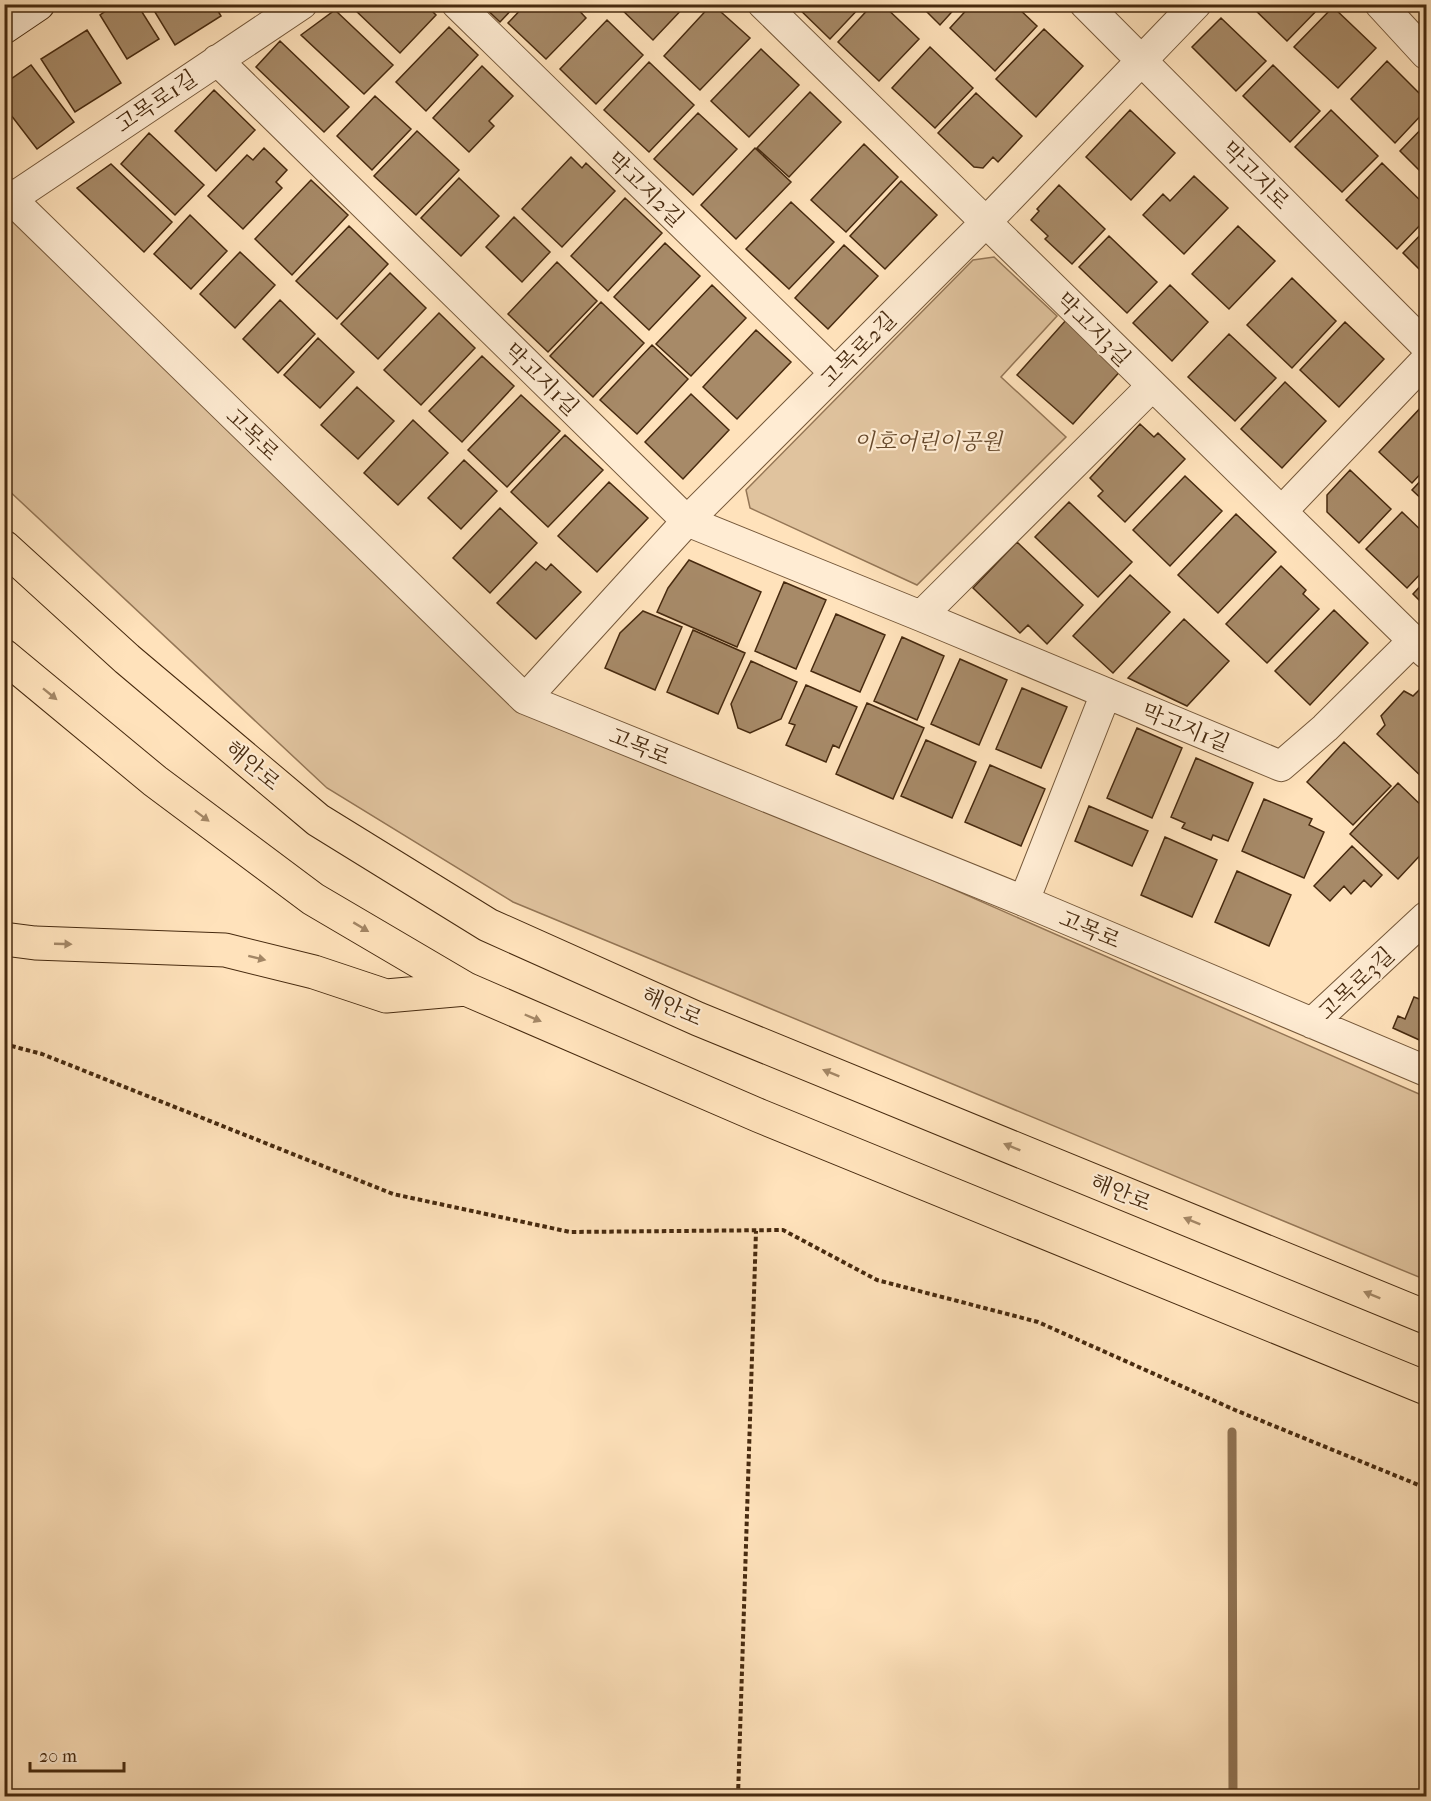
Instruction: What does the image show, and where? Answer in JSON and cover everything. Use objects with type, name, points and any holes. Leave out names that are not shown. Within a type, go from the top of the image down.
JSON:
[{"type":"main road","points":[[4,27],[38,4]]},
{"type":"main road","name":"해안로","points":[[4,547],[126,659],[318,820],[488,925],[698,1019],[1426,1317]]},
{"type":"main road","points":[[4,656],[155,781],[313,899],[466,989],[760,1116],[1426,1388]]},
{"type":"main road","points":[[4,939],[34,943],[225,950],[314,972],[386,996],[466,989]]},
{"type":"street","name":"고목로1길","points":[[8,195],[302,4]]},
{"type":"street","name":"막고지2길","points":[[457,4],[835,373]]},
{"type":"street","name":"막고지3길","points":[[763,4],[1420,647]]},
{"type":"street","name":"막고지로","points":[[1085,4],[1426,346]]},
{"type":"street","name":"고목로2길","points":[[525,699],[687,521],[986,222],[1196,4]]},
{"type":"street","points":[[1380,4],[1426,54]]},
{"type":"street","name":"막고지1길","points":[[217,60],[687,521],[1281,766],[1420,647]]},
{"type":"street","name":"고목로","points":[[8,195],[525,699],[1024,901],[1426,1071]]},
{"type":"street","points":[[1282,511],[1426,360]]},
{"type":"street","points":[[921,616],[1152,386]]},
{"type":"street","points":[[1024,901],[1106,693]]},
{"type":"street","name":"고목로3길","points":[[1312,1023],[1426,917]]},
{"type":"path","points":[[4,1044],[42,1054],[393,1194],[570,1232],[783,1230],[877,1280],[1038,1322],[1235,1410],[1426,1488]]},
{"type":"path","points":[[738,1797],[756,1230]]},
{"type":"green space","points":[[4,205],[518,698],[1426,1097],[1426,1280],[513,902],[327,788],[5,487]]},
{"type":"green space","name":"이호어린이공원","points":[[994,257],[1057,316],[1001,377],[1066,437],[917,585],[750,508],[746,490],[973,260]]},
{"type":"building","points":[[116,4],[137,4],[159,39],[127,59],[100,15]]},
{"type":"building","points":[[150,4],[214,4],[221,16],[175,45]]},
{"type":"building","points":[[359,4],[425,4],[436,15],[400,53],[354,9]]},
{"type":"building","points":[[481,4],[517,4],[500,22]]},
{"type":"building","points":[[526,4],[573,4],[586,18],[546,59],[508,23]]},
{"type":"building","points":[[616,4],[687,4],[653,40]]},
{"type":"building","points":[[712,4],[750,38],[700,90],[664,56]]},
{"type":"building","points":[[794,4],[863,4],[830,39]]},
{"type":"building","points":[[873,4],[882,4],[919,39],[879,81],[838,42]]},
{"type":"building","points":[[919,4],[959,4],[940,25]]},
{"type":"building","points":[[972,4],[1014,4],[1037,26],[995,71],[950,28]]},
{"type":"building","points":[[1249,4],[1323,4],[1287,41]]},
{"type":"building","points":[[1333,7],[1376,48],[1338,88],[1294,47]]},
{"type":"building","points":[[335,10],[393,65],[364,94],[301,35]]},
{"type":"building","points":[[1221,18],[1266,61],[1236,91],[1192,47]]},
{"type":"building","points":[[607,20],[643,55],[596,104],[560,69]]},
{"type":"building","points":[[449,27],[478,55],[426,111],[396,82]]},
{"type":"building","points":[[1044,29],[1083,66],[1036,117],[996,79]]},
{"type":"building","points":[[87,30],[121,83],[75,112],[41,59]]},
{"type":"building","points":[[280,41],[349,107],[324,132],[256,67]]},
{"type":"building","points":[[930,47],[973,88],[935,128],[892,88]]},
{"type":"building","points":[[761,49],[799,85],[749,137],[711,101]]},
{"type":"building","points":[[1387,61],[1426,100],[1426,110],[1395,143],[1351,99]]},
{"type":"building","points":[[649,62],[694,105],[649,152],[604,110]]},
{"type":"building","points":[[31,65],[74,122],[37,149],[4,106],[4,84]]},
{"type":"building","points":[[1273,65],[1320,111],[1290,142],[1243,96]]},
{"type":"building","points":[[482,66],[513,96],[489,121],[494,126],[469,152],[433,118]]},
{"type":"building","points":[[214,90],[255,130],[216,171],[175,131]]},
{"type":"building","points":[[810,92],[841,122],[789,177],[757,148]]},
{"type":"building","points":[[976,93],[1022,136],[998,162],[993,157],[983,168],[974,167],[938,133]]},
{"type":"building","points":[[375,96],[411,129],[372,170],[337,136]]},
{"type":"building","points":[[1130,110],[1175,153],[1131,200],[1086,157]]},
{"type":"building","points":[[1331,110],[1378,156],[1342,192],[1295,147]]},
{"type":"building","points":[[698,113],[737,149],[693,195],[654,159]]},
{"type":"building","points":[[1426,124],[1426,177],[1400,151]]},
{"type":"building","points":[[417,131],[459,170],[416,215],[374,176]]},
{"type":"building","points":[[149,133],[204,185],[175,215],[121,164]]},
{"type":"building","points":[[864,144],[898,177],[846,232],[811,200]]},
{"type":"building","points":[[264,148],[287,170],[276,182],[282,188],[243,229],[208,196],[247,155],[253,160]]},
{"type":"building","points":[[755,148],[791,182],[736,239],[701,205]]},
{"type":"building","points":[[571,157],[582,168],[586,163],[615,191],[562,247],[522,209]]},
{"type":"building","points":[[1382,163],[1426,206],[1426,219],[1397,249],[1346,200]]},
{"type":"building","points":[[111,164],[172,222],[144,252],[77,188]]},
{"type":"building","points":[[1194,176],[1228,208],[1184,254],[1143,215],[1163,194],[1170,201]]},
{"type":"building","points":[[459,178],[499,216],[461,256],[421,218]]},
{"type":"building","points":[[311,180],[348,215],[292,275],[255,239]]},
{"type":"building","points":[[901,181],[937,215],[885,269],[850,236]]},
{"type":"building","points":[[1059,185],[1105,229],[1072,264],[1045,239],[1048,236],[1031,220],[1039,211],[1037,209]]},
{"type":"building","points":[[625,198],[662,233],[608,291],[571,256]]},
{"type":"building","points":[[791,202],[834,242],[789,289],[746,249]]},
{"type":"building","points":[[190,215],[227,251],[191,289],[154,254]]},
{"type":"building","points":[[514,217],[550,252],[522,282],[486,247]]},
{"type":"building","points":[[349,226],[388,264],[337,319],[296,281]]},
{"type":"building","points":[[1238,226],[1275,261],[1229,309],[1192,274]]},
{"type":"building","points":[[1426,229],[1426,276],[1403,253]]},
{"type":"building","points":[[1109,236],[1157,282],[1127,313],[1079,267]]},
{"type":"building","points":[[665,243],[700,276],[649,330],[614,297]]},
{"type":"building","points":[[844,245],[878,276],[828,329],[795,298]]},
{"type":"building","points":[[240,252],[275,285],[235,328],[200,294]]},
{"type":"building","points":[[557,262],[597,301],[548,352],[508,314]]},
{"type":"building","points":[[390,273],[426,308],[378,359],[341,324]]},
{"type":"building","points":[[1292,278],[1336,321],[1292,368],[1247,325]]},
{"type":"building","points":[[712,285],[746,318],[691,376],[656,344]]},
{"type":"building","points":[[1170,285],[1208,322],[1172,361],[1133,323]]},
{"type":"building","points":[[280,300],[315,334],[278,373],[243,339]]},
{"type":"building","points":[[601,302],[644,343],[593,397],[550,356]]},
{"type":"building","points":[[439,313],[475,348],[421,405],[384,370]]},
{"type":"building","points":[[1067,319],[1123,368],[1073,424],[1017,375]]},
{"type":"building","points":[[1345,322],[1384,359],[1339,407],[1300,370]]},
{"type":"building","points":[[756,330],[791,362],[737,419],[703,387]]},
{"type":"building","points":[[1229,334],[1276,378],[1235,421],[1188,377]]},
{"type":"building","points":[[318,338],[354,372],[320,408],[284,375]]},
{"type":"building","points":[[652,345],[688,379],[637,434],[600,400]]},
{"type":"building","points":[[482,356],[514,386],[462,442],[429,411]]},
{"type":"building","points":[[1285,382],[1326,421],[1282,468],[1241,429]]},
{"type":"building","points":[[357,387],[394,421],[358,459],[321,425]]},
{"type":"building","points":[[691,394],[729,430],[683,479],[645,442]]},
{"type":"building","points":[[521,395],[560,431],[507,487],[468,450]]},
{"type":"building","points":[[1426,402],[1426,468],[1412,483],[1379,452]]},
{"type":"building","points":[[413,420],[448,453],[398,505],[364,473]]},
{"type":"building","points":[[1140,424],[1154,437],[1158,433],[1185,459],[1125,522],[1098,496],[1103,491],[1090,478]]},
{"type":"building","points":[[565,435],[603,470],[548,527],[511,492]]},
{"type":"building","points":[[464,460],[497,491],[461,529],[428,498]]},
{"type":"building","points":[[1350,470],[1391,509],[1359,543],[1327,512],[1327,495]]},
{"type":"building","points":[[1426,475],[1426,503],[1412,490]]},
{"type":"building","points":[[1185,476],[1222,511],[1170,566],[1133,530]]},
{"type":"building","points":[[609,482],[648,518],[597,572],[558,536]]},
{"type":"building","points":[[1069,502],[1132,562],[1098,597],[1035,537]]},
{"type":"building","points":[[500,508],[537,543],[490,593],[453,558]]},
{"type":"building","points":[[1402,512],[1426,535],[1426,568],[1407,588],[1366,549]]},
{"type":"building","points":[[1236,514],[1276,552],[1218,613],[1178,575]]},
{"type":"building","points":[[1017,542],[1083,605],[1047,644],[1028,625],[1020,633],[973,588]]},
{"type":"building","points":[[689,560],[761,592],[737,647],[657,612],[668,588]]},
{"type":"building","points":[[536,562],[546,570],[551,564],[581,592],[536,639],[497,603]]},
{"type":"building","points":[[1281,566],[1306,590],[1303,594],[1319,609],[1267,663],[1226,624]]},
{"type":"building","points":[[1130,575],[1170,612],[1113,673],[1073,636]]},
{"type":"building","points":[[1426,580],[1426,607],[1413,594]]},
{"type":"building","points":[[784,582],[826,600],[796,669],[755,651]]},
{"type":"building","points":[[1334,610],[1368,643],[1310,705],[1275,671]]},
{"type":"building","points":[[643,611],[682,627],[655,690],[605,668],[620,633]]},
{"type":"building","points":[[836,614],[885,635],[860,692],[811,671]]},
{"type":"building","points":[[1184,619],[1229,661],[1187,706],[1128,678]]},
{"type":"building","points":[[693,630],[745,653],[718,714],[667,692]]},
{"type":"building","points":[[902,637],[944,656],[917,720],[874,701]]},
{"type":"building","points":[[960,659],[1007,680],[979,745],[931,724]]},
{"type":"building","points":[[751,661],[797,682],[781,719],[750,733],[738,728],[731,704]]},
{"type":"building","points":[[806,685],[857,707],[839,748],[833,745],[826,762],[786,745],[795,725],[789,723]]},
{"type":"building","points":[[1422,687],[1426,692],[1426,781],[1377,734],[1385,725],[1381,716],[1404,691],[1413,696]]},
{"type":"building","points":[[1022,688],[1067,707],[1041,768],[996,749]]},
{"type":"building","points":[[867,703],[924,728],[893,799],[836,774]]},
{"type":"building","points":[[1137,728],[1182,748],[1152,818],[1107,798]]},
{"type":"building","points":[[926,740],[976,762],[952,818],[901,796]]},
{"type":"building","points":[[1344,742],[1391,786],[1353,825],[1307,782]]},
{"type":"building","points":[[1196,758],[1253,783],[1228,841],[1213,835],[1211,840],[1182,828],[1185,823],[1171,817]]},
{"type":"building","points":[[990,765],[1045,789],[1021,846],[965,822]]},
{"type":"building","points":[[1398,783],[1426,810],[1426,849],[1398,879],[1350,834]]},
{"type":"building","points":[[1264,799],[1312,819],[1309,825],[1324,832],[1304,878],[1242,851]]},
{"type":"building","points":[[1089,806],[1148,831],[1132,866],[1075,841]]},
{"type":"building","points":[[1165,837],[1217,860],[1192,917],[1141,895]]},
{"type":"building","points":[[1352,846],[1382,875],[1371,887],[1364,880],[1351,894],[1344,886],[1330,901],[1314,886]]},
{"type":"building","points":[[1237,871],[1291,895],[1269,946],[1215,922]]},
{"type":"building","points":[[1426,991],[1426,1043],[1393,1028],[1398,1016],[1405,1019],[1414,997],[1422,1000]]},
{"type":"waterway","points":[[1232,1432],[1233,1796]]}]
